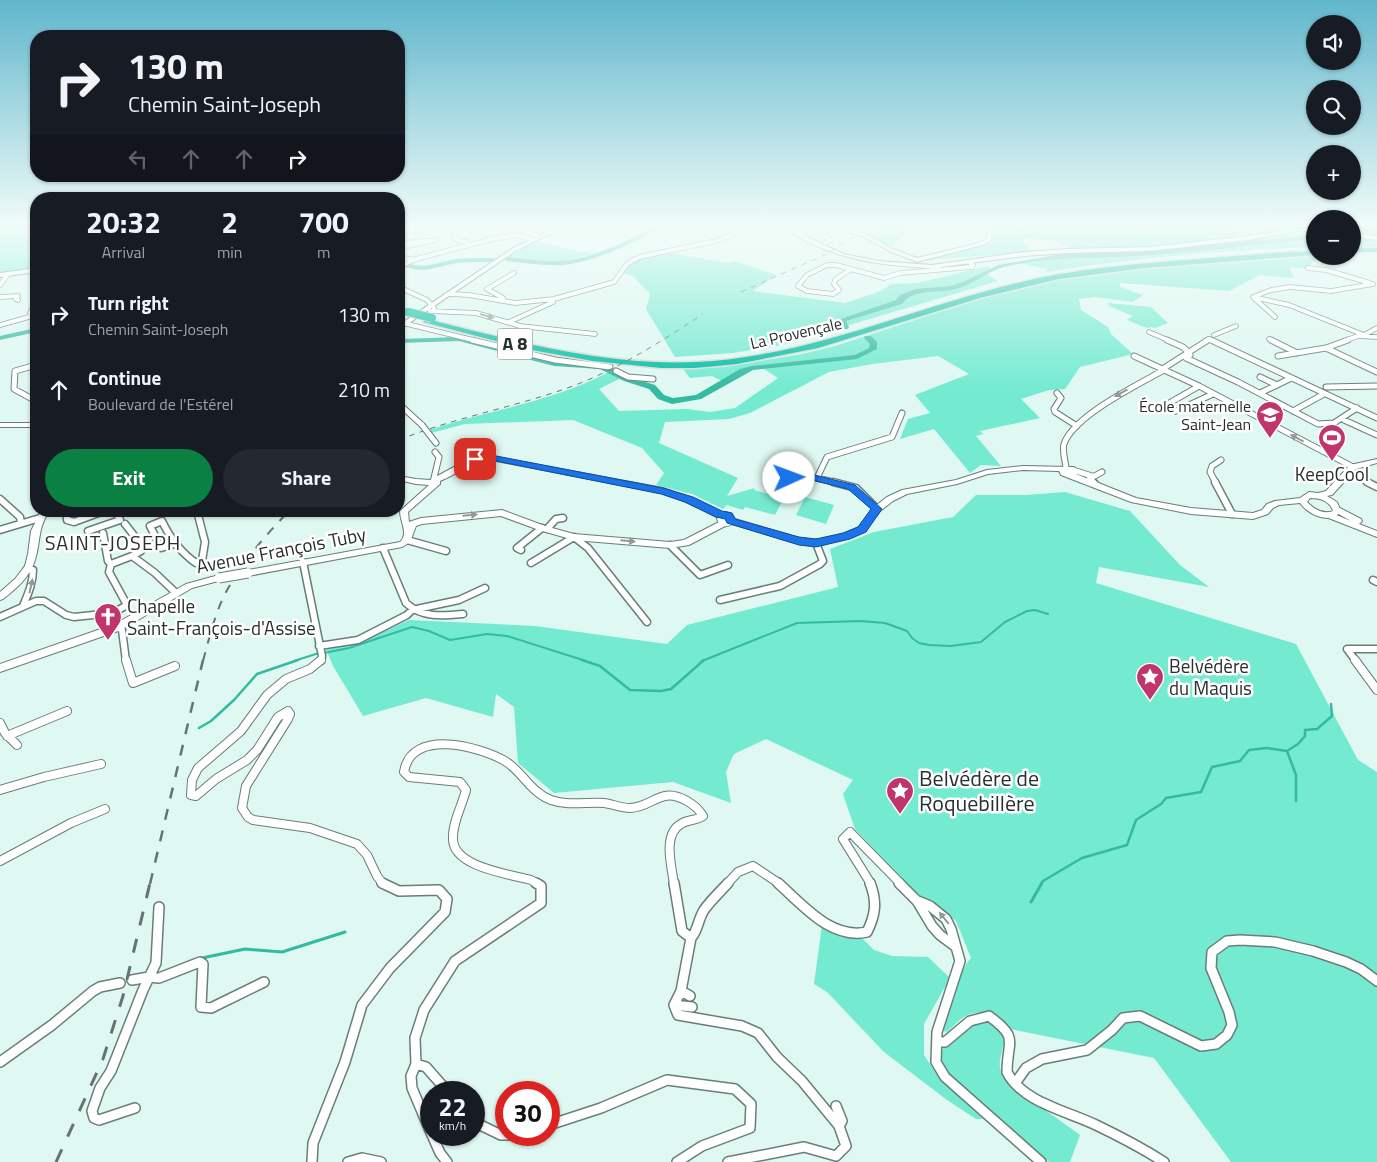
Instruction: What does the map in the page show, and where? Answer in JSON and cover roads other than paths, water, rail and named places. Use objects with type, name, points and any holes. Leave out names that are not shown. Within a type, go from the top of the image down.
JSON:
[{"type":"highway","name":"La Provençale","points":[[405,318],[431,313],[528,347],[579,357],[657,365],[720,363],[760,358],[816,346],[985,294],[1038,281]]},
{"type":"street","points":[[431,313],[451,294],[469,281]]},
{"type":"street","points":[[499,301],[502,298],[487,289],[500,281]]},
{"type":"street","points":[[451,294],[529,303],[565,296],[615,281]]},
{"type":"street","points":[[800,281],[798,286],[807,291],[833,294],[839,290],[834,284],[835,281]]},
{"type":"street","points":[[1363,281],[1375,285]]},
{"type":"street","points":[[1253,297],[1271,290],[1290,287],[1331,292],[1375,285]]},
{"type":"street","points":[[457,290],[470,295]]},
{"type":"street","points":[[405,292],[431,313]]},
{"type":"street","points":[[0,296],[18,296],[16,299],[18,300]]},
{"type":"street","points":[[509,322],[565,296]]},
{"type":"street","points":[[1253,297],[1275,317]]},
{"type":"street","points":[[1253,297],[1289,305],[1364,335],[1377,337]]},
{"type":"street","points":[[405,318],[431,313],[476,314],[529,327],[595,334]]},
{"type":"street","points":[[0,325],[30,317]]},
{"type":"street","points":[[405,319],[555,360],[610,367]]},
{"type":"street","points":[[1068,471],[1064,446],[1077,426],[1114,398],[1164,370],[1164,368],[1188,352],[1236,326]]},
{"type":"street","points":[[1278,356],[1326,348],[1364,335],[1377,328]]},
{"type":"street","points":[[1149,332],[1183,347],[1188,352]]},
{"type":"street","points":[[1212,338],[1278,372],[1377,418]]},
{"type":"street","points":[[1212,338],[1186,358],[1260,393],[1318,424],[1325,425],[1344,420],[1357,408]]},
{"type":"street","points":[[1269,339],[1297,353]]},
{"type":"street","points":[[1326,348],[1377,372]]},
{"type":"street","points":[[1134,356],[1199,386],[1350,469],[1377,487]]},
{"type":"street","points":[[30,367],[15,371],[14,389],[30,398]]},
{"type":"street","points":[[616,371],[628,377],[653,379]]},
{"type":"street","points":[[1278,372],[1262,378],[1278,385]]},
{"type":"street","points":[[1260,393],[1291,378]]},
{"type":"street","points":[[1166,405],[1199,386]]},
{"type":"street","points":[[1326,387],[1377,386]]},
{"type":"street","points":[[1057,393],[1061,398],[1054,408],[1055,412],[1077,426]]},
{"type":"street","points":[[1176,411],[1212,394]]},
{"type":"street","points":[[1293,411],[1324,394]]},
{"type":"street","points":[[405,409],[422,425],[436,443]]},
{"type":"street","points":[[817,478],[827,456],[892,437],[902,413]]},
{"type":"street","points":[[1344,420],[1377,435]]},
{"type":"street","points":[[0,426],[30,426]]},
{"type":"street","points":[[430,484],[439,457],[435,452]]},
{"type":"street","points":[[405,510],[430,484],[475,459],[491,458],[663,491],[689,500],[726,520],[799,541],[816,543],[846,536],[862,529],[877,509],[890,499],[914,489],[957,482],[987,472],[1039,468],[1068,471],[1092,480],[1102,489],[1155,506],[1253,516],[1268,510],[1287,506],[1308,508],[1377,534]]},
{"type":"street","points":[[790,460],[772,466],[769,473],[782,478],[789,478],[798,474],[856,488],[877,509]]},
{"type":"street","points":[[1221,460],[1212,466],[1210,472],[1232,514]]},
{"type":"street","points":[[1318,496],[1329,493],[1350,469],[1377,461]]},
{"type":"street","points":[[1092,480],[1102,472]]},
{"type":"street","points":[[405,479],[430,484]]},
{"type":"street","points":[[1329,493],[1332,497],[1332,502]]},
{"type":"street","points":[[1268,510],[1270,506],[1278,503],[1303,500],[1309,495],[1318,496],[1332,502],[1338,510],[1377,529]]},
{"type":"street","points":[[0,499],[20,517],[21,522]]},
{"type":"street","points":[[417,499],[409,514],[411,518],[421,521],[502,513],[544,529],[574,537],[670,545],[686,543],[726,520]]},
{"type":"street","points":[[1303,500],[1308,508]]},
{"type":"street","points":[[1330,515],[1336,514],[1338,510]]},
{"type":"street","points":[[521,550],[518,548],[561,516]]},
{"type":"street","points":[[0,530],[36,517]]},
{"type":"street","points":[[0,598],[17,583],[27,569],[31,560],[35,528],[41,517]]},
{"type":"street","points":[[67,517],[67,520],[74,522],[88,517]]},
{"type":"street","points":[[88,531],[120,520],[119,517]]},
{"type":"street","points":[[174,544],[161,548],[150,526],[162,521],[174,544],[196,563],[202,560],[206,552],[206,544],[198,517]]},
{"type":"street","points":[[405,517],[407,536],[446,551]]},
{"type":"street","name":"Avenue François Tuby","points":[[0,668],[118,627],[197,583],[402,544],[412,524],[421,521]]},
{"type":"street","points":[[110,564],[141,551],[142,547],[125,524]]},
{"type":"street","points":[[0,617],[36,601],[44,601],[66,615],[74,617],[113,613],[127,605],[109,572],[110,564],[103,533]]},
{"type":"street","points":[[532,563],[574,537]]},
{"type":"street","points":[[574,537],[588,548],[647,622]]},
{"type":"street","points":[[720,600],[780,586],[820,564],[823,561],[816,543]]},
{"type":"street","points":[[670,545],[700,575],[728,565]]},
{"type":"street","points":[[383,548],[406,603],[412,610],[435,616],[462,614]]},
{"type":"street","points":[[132,556],[155,572],[176,593]]},
{"type":"street","points":[[303,562],[321,662],[276,686],[241,730],[198,768],[192,780],[191,795],[196,796],[216,778],[248,760],[278,717],[288,711],[290,714],[288,719],[246,786],[242,808],[248,817],[253,820],[310,828],[357,844],[367,854],[377,876],[384,885],[399,891],[439,890],[447,899],[445,912],[390,968],[362,1006],[345,1062],[313,1143],[312,1162]]},
{"type":"street","points":[[23,606],[33,581],[33,570],[27,569]]},
{"type":"street","points":[[320,650],[358,640],[408,615],[412,610],[459,600],[484,588]]},
{"type":"street","points":[[118,627],[122,630],[124,657],[133,683],[175,666]]},
{"type":"street","points":[[1377,649],[1347,649],[1377,690]]},
{"type":"street","points":[[7,736],[67,710]]},
{"type":"street","points":[[0,723],[7,736],[16,745]]},
{"type":"street","points":[[420,1106],[412,1088],[411,1076],[416,1064],[415,1038],[424,1010],[455,961],[534,910],[541,902],[542,895],[541,886],[531,880],[458,858],[453,846],[452,836],[464,803],[466,790],[460,782],[409,777],[404,772],[404,765],[409,756],[422,748],[447,743],[506,762],[546,798],[575,805],[604,803],[630,808],[652,801],[660,795],[671,793],[680,796],[699,809],[703,816],[698,820],[688,820],[678,825],[672,833],[671,848],[680,922],[682,931],[691,938]]},
{"type":"street","points":[[0,790],[44,777],[101,764]]},
{"type":"street","points":[[0,861],[71,823],[105,809]]},
{"type":"street","points":[[674,1005],[686,993],[691,938],[696,933],[697,924],[704,910],[738,872],[753,866],[765,872],[820,920],[852,934],[866,932],[873,923],[877,906],[871,885],[862,866],[843,840],[850,832],[856,836],[917,901],[932,926],[948,943],[956,947]]},
{"type":"street","points":[[917,901],[930,906],[946,919],[951,929],[960,961],[941,1018],[936,1062],[945,1077],[1041,1162]]},
{"type":"street","points":[[135,1108],[99,1120],[94,1118],[92,1112],[100,1088],[111,1071],[156,963],[159,906]]},
{"type":"street","points":[[1016,1082],[1026,1068],[1042,1059],[1086,1050],[1112,1030],[1122,1018],[1140,1016],[1201,1046],[1216,1044],[1227,1035],[1232,1025],[1230,1012],[1210,968],[1212,952],[1225,941],[1254,940],[1332,956],[1358,967],[1377,981]]},
{"type":"street","points":[[132,980],[149,977],[160,978],[200,962],[203,964],[201,1006],[211,1008],[264,982]]},
{"type":"street","points":[[0,1062],[52,1026],[92,991],[100,987],[120,983]]},
{"type":"street","points":[[674,1005],[692,1007]]},
{"type":"street","points":[[674,1005],[678,1015],[742,1026],[758,1033],[777,1057],[802,1081],[839,1126],[846,1146],[836,1156],[804,1147],[728,1162]]},
{"type":"street","points":[[937,1042],[945,1042],[970,1020],[988,1016],[1003,1025],[1012,1041],[1007,1070],[1009,1077],[1039,1100],[1087,1120],[1164,1162]]},
{"type":"street","points":[[416,1064],[426,1066],[439,1081]]},
{"type":"street","points":[[560,1121],[601,1108],[666,1080],[734,1089],[751,1104],[750,1128],[702,1146],[680,1161]]},
{"type":"street","points":[[836,1106],[842,1122],[839,1126]]},
{"type":"street","points":[[437,1146],[447,1162]]},
{"type":"street","points":[[348,1162],[362,1158],[381,1162]]},
{"type":"waterway","points":[[845,327],[842,320],[899,302],[903,297],[918,291],[951,288],[971,281]]},
{"type":"waterway","points":[[0,338],[30,331]]},
{"type":"waterway","points":[[405,341],[459,339],[554,364],[602,367],[627,379],[652,387],[661,397],[672,401],[698,397],[743,371],[752,368],[857,357],[873,349],[874,344],[868,338]]},
{"type":"waterway","points":[[704,660],[797,623],[860,621],[885,623],[907,631],[919,643],[951,646],[981,642],[1005,622],[1027,611],[1035,610],[1048,614]]},
{"type":"waterway","points":[[324,653],[349,648],[412,627],[429,631],[450,640],[487,634],[507,636],[586,661]]},
{"type":"waterway","points":[[294,661],[319,653]]},
{"type":"waterway","points":[[199,728],[211,721],[234,700],[257,674],[298,660]]},
{"type":"waterway","points":[[582,660],[600,666],[630,690],[661,691],[671,689],[704,660]]},
{"type":"waterway","points":[[1287,751],[1298,744],[1305,736],[1305,730],[1317,729],[1332,716],[1331,704]]},
{"type":"waterway","points":[[1041,884],[1082,858],[1127,845],[1136,820],[1161,804],[1166,798],[1201,792],[1212,767],[1240,761],[1249,750],[1267,748],[1287,751]]},
{"type":"waterway","points":[[1287,751],[1296,775],[1296,801]]},
{"type":"waterway","points":[[1031,902],[1042,883]]},
{"type":"waterway","points":[[202,958],[245,949],[282,952],[345,932]]},
{"type":"railway","points":[[741,292],[765,281]]},
{"type":"railway","points":[[405,438],[442,425],[530,400],[590,379],[640,353],[703,314]]},
{"type":"railway","points":[[203,661],[217,612],[230,584],[253,551],[284,517]]},
{"type":"railway","points":[[150,884],[203,660]]},
{"type":"railway","points":[[56,1162],[103,1059],[123,996],[150,883]]},
{"type":"place","name":"École maternelle Saint-Jean","points":[[1270,439]]},
{"type":"place","name":"KeepCool","points":[[1332,462]]},
{"type":"place","name":"Chapelle Saint-François-d'Assise","points":[[108,641]]},
{"type":"place","name":"Belvédère du Maquis","points":[[1150,701]]},
{"type":"place","name":"Belvédère de Roquebillère","points":[[900,815]]},
{"type":"district","name":"SAINT-JOSEPH","points":[[113,543]]}]
